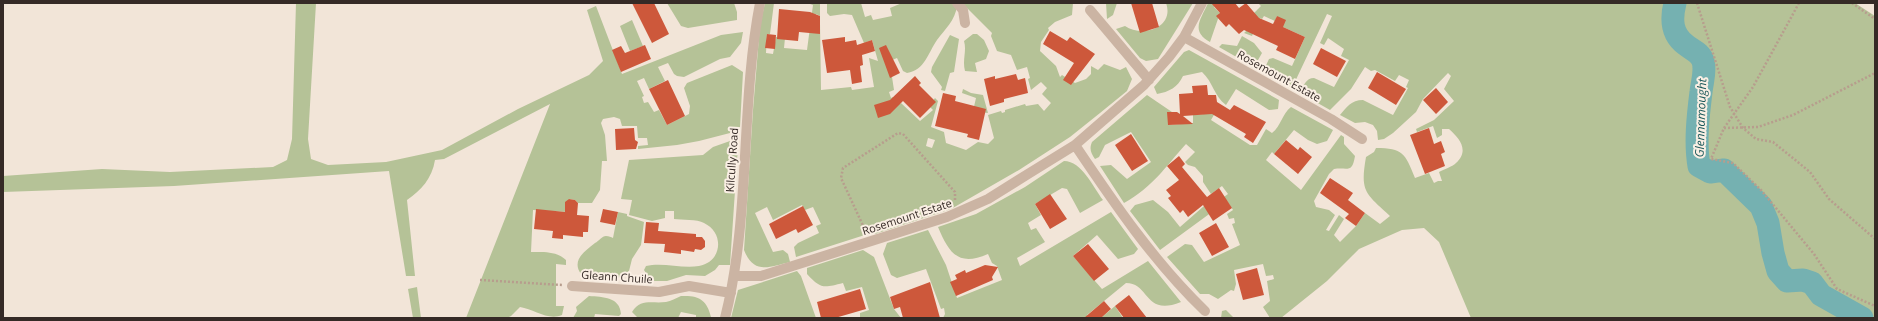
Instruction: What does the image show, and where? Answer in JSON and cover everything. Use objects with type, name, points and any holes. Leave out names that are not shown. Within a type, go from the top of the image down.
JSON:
[{"type":"street","name":"Kilcully Road","points":[[725,318],[734,276],[752,60],[760,3]]},
{"type":"street","points":[[957,3],[963,10],[965,23]]},
{"type":"street","name":"Rosemount Estate","points":[[734,276],[761,276],[947,217],[988,198],[1075,145],[1133,96],[1169,57],[1184,37],[1202,3]]},
{"type":"street","points":[[1090,10],[1149,80]]},
{"type":"street","name":"Rosemount Estate","points":[[1184,37],[1331,118],[1362,139]]},
{"type":"street","points":[[1075,145],[1113,202],[1151,250],[1205,311]]},
{"type":"street","name":"Gleann Chuile","points":[[572,286],[659,292],[689,286],[731,293]]},
{"type":"path","points":[[1696,3],[1730,107],[1743,128],[1756,139],[1773,142],[1810,172],[1829,199],[1875,239]]},
{"type":"path","points":[[1799,3],[1753,87],[1724,128],[1711,159],[1733,163],[1761,190],[1814,254],[1837,289],[1875,306]]},
{"type":"path","points":[[1852,3],[1875,19]]},
{"type":"path","points":[[1724,128],[1758,127],[1793,115],[1875,73]]},
{"type":"path","points":[[867,234],[841,178],[841,172],[843,168],[898,133],[903,134],[955,192],[954,204]]},
{"type":"path","points":[[865,230],[871,229]]},
{"type":"path","points":[[480,280],[556,285]]},
{"type":"green space","points":[[296,3],[316,3],[308,139],[311,159],[328,165],[386,162],[442,150],[518,109],[589,75],[603,61],[587,10],[596,6],[622,74],[721,35],[743,32],[741,43],[730,57],[720,59],[684,77],[674,74],[668,63],[658,67],[665,81],[649,89],[644,78],[637,81],[644,96],[642,97],[644,103],[648,102],[654,112],[659,110],[667,125],[689,114],[690,106],[684,88],[687,83],[732,65],[743,72],[740,127],[730,133],[699,141],[638,149],[638,146],[648,145],[647,138],[638,138],[637,126],[622,126],[620,119],[614,117],[603,119],[601,123],[605,135],[607,161],[602,161],[600,190],[592,203],[578,203],[575,200],[569,199],[567,212],[533,210],[531,252],[545,252],[554,254],[566,260],[566,265],[556,264],[556,306],[564,306],[562,315],[552,317],[520,307],[507,318],[466,318],[550,104],[444,159],[435,160],[434,167],[429,178],[417,192],[407,200],[415,276],[406,276],[389,171],[174,186],[3,192],[3,176],[102,169],[170,172],[273,167],[287,160],[292,139]]},
{"type":"green space","points":[[667,3],[734,3],[737,12],[737,20],[688,28],[681,26]]},
{"type":"green space","points":[[765,3],[774,3],[770,34],[767,34],[766,53],[773,54],[776,37],[785,38],[784,48],[807,50],[813,5],[807,3],[820,3],[820,16],[816,14],[816,21],[820,23],[821,90],[851,87],[852,90],[874,87],[869,58],[878,61],[872,40],[864,43],[852,15],[844,14],[830,16],[827,13],[827,3],[861,3],[865,17],[871,15],[873,20],[892,16],[890,8],[902,3],[954,3],[957,6],[952,20],[937,40],[922,65],[907,73],[903,71],[897,58],[885,63],[892,77],[894,90],[889,92],[891,98],[893,97],[900,104],[901,103],[920,121],[933,110],[929,106],[935,98],[938,101],[931,127],[944,132],[946,143],[966,150],[978,142],[988,144],[994,138],[988,115],[1001,111],[1002,113],[1005,112],[1005,110],[1025,104],[1026,106],[1038,104],[1044,111],[1051,103],[1042,94],[1047,88],[1041,82],[1031,90],[1027,67],[1017,70],[1011,55],[997,51],[991,36],[992,33],[962,3],[1073,3],[1072,15],[1055,22],[1048,28],[1049,30],[1041,42],[1040,51],[1056,66],[1060,77],[1062,75],[1075,83],[1086,79],[1091,74],[1091,66],[1098,70],[1104,64],[1120,70],[1126,67],[1132,79],[1127,91],[1070,137],[1019,170],[951,209],[875,234],[871,233],[796,257],[794,247],[798,243],[819,233],[816,226],[821,224],[813,207],[805,210],[802,205],[773,220],[767,207],[755,213],[773,252],[783,250],[788,254],[790,262],[775,266],[763,267],[752,263],[744,250],[760,25]],"holes":[[[928,138],[935,140],[932,148],[926,146]]]},
{"type":"green space","points":[[1106,3],[1117,3],[1113,15],[1107,19]]},
{"type":"green space","points":[[1166,3],[1193,3],[1158,59],[1146,61],[1140,58],[1116,29],[1125,26],[1140,31],[1148,31],[1155,28],[1166,19],[1168,12]]},
{"type":"green space","points":[[1208,3],[1218,3],[1214,7],[1220,13],[1210,42],[1200,34],[1199,29],[1200,19]]},
{"type":"green space","points":[[1258,3],[1855,3],[1875,16],[1875,318],[1471,318],[1439,242],[1424,228],[1402,230],[1359,249],[1327,281],[1281,318],[1270,318],[1263,307],[1270,301],[1267,281],[1274,279],[1273,275],[1266,276],[1263,264],[1234,270],[1236,284],[1234,291],[1231,290],[1218,299],[1209,294],[1200,294],[1167,257],[1185,244],[1192,245],[1204,262],[1240,245],[1232,224],[1235,223],[1234,218],[1229,219],[1227,214],[1233,210],[1227,201],[1160,250],[1130,211],[1135,205],[1153,200],[1168,212],[1180,227],[1204,206],[1207,209],[1228,194],[1222,186],[1211,194],[1203,182],[1203,176],[1195,167],[1188,165],[1185,162],[1195,152],[1186,144],[1151,183],[1124,203],[1100,166],[1111,165],[1127,179],[1151,162],[1131,132],[1105,145],[1099,157],[1095,159],[1092,155],[1092,142],[1147,95],[1172,112],[1168,113],[1169,125],[1193,123],[1193,115],[1215,113],[1211,120],[1250,145],[1257,145],[1266,129],[1272,133],[1278,127],[1291,107],[1333,130],[1327,141],[1317,144],[1308,140],[1294,130],[1274,154],[1272,152],[1266,160],[1301,190],[1341,135],[1344,137],[1344,144],[1355,156],[1354,162],[1349,168],[1334,169],[1329,174],[1314,201],[1316,207],[1329,210],[1335,215],[1326,230],[1329,231],[1339,215],[1344,219],[1334,235],[1340,242],[1356,226],[1365,213],[1380,224],[1390,216],[1375,202],[1366,191],[1364,185],[1366,157],[1374,152],[1376,148],[1385,148],[1398,151],[1405,158],[1415,178],[1429,173],[1434,183],[1442,181],[1439,172],[1454,164],[1460,158],[1463,149],[1462,144],[1449,129],[1442,129],[1442,135],[1437,138],[1433,126],[1417,132],[1416,129],[1434,120],[1454,101],[1444,89],[1451,76],[1448,73],[1423,99],[1416,112],[1393,133],[1384,139],[1378,140],[1377,131],[1373,125],[1365,122],[1355,123],[1340,115],[1355,101],[1363,100],[1393,115],[1408,88],[1406,87],[1409,80],[1399,75],[1395,81],[1375,70],[1371,71],[1365,67],[1351,89],[1330,110],[1300,93],[1305,83],[1311,78],[1334,87],[1349,60],[1341,56],[1344,49],[1328,38],[1324,45],[1320,43],[1332,16],[1327,14],[1292,88],[1263,72],[1269,59],[1273,58],[1292,66],[1305,37],[1283,27],[1277,16],[1275,21],[1264,16],[1262,19],[1260,18],[1252,36],[1244,33],[1257,21],[1252,15],[1261,6]]},
{"type":"green space","points":[[632,20],[643,46],[630,51],[620,26]]},
{"type":"green space","points":[[973,34],[977,34],[984,40],[989,51],[986,59],[975,63],[977,72],[965,71],[964,67],[964,41]]},
{"type":"green space","points":[[950,35],[959,39],[954,72],[950,73],[945,91],[941,90],[942,87],[931,72],[932,67]]},
{"type":"green space","points":[[1242,36],[1254,43],[1262,53],[1254,67],[1219,47],[1222,44],[1237,46]]},
{"type":"green space","points":[[1189,50],[1279,100],[1278,109],[1269,110],[1236,89],[1226,105],[1202,72],[1183,76],[1179,83],[1173,88],[1157,94],[1154,87],[1184,52]]},
{"type":"green space","points":[[963,89],[971,93],[983,95],[988,113],[973,111],[976,98],[962,93]]},
{"type":"green space","points":[[730,141],[738,146],[730,265],[719,265],[715,270],[705,276],[686,275],[667,281],[651,281],[644,270],[646,266],[699,266],[712,259],[718,247],[718,240],[711,228],[704,223],[694,220],[674,219],[674,211],[665,211],[665,218],[652,221],[629,215],[632,200],[621,199],[629,160],[703,155],[713,147]]},
{"type":"green space","points":[[1064,161],[1076,165],[1082,170],[1103,200],[1080,213],[1067,189],[1062,188],[1035,204],[1041,215],[1028,223],[1031,230],[1036,228],[1045,242],[1017,258],[1020,266],[1111,212],[1138,249],[1134,254],[1118,259],[1097,235],[1073,256],[1102,289],[1148,261],[1181,302],[1169,305],[1154,303],[1140,288],[1134,284],[1126,283],[1087,315],[1089,318],[943,318],[945,314],[944,308],[941,309],[926,269],[897,278],[891,275],[883,254],[887,243],[928,230],[946,265],[957,298],[1002,280],[997,266],[992,263],[988,254],[978,258],[969,259],[956,255],[946,244],[938,227],[976,214],[1025,187]]},
{"type":"green space","points":[[618,212],[627,214],[627,216],[644,222],[641,245],[632,259],[629,271],[617,278],[585,276],[581,274],[578,269],[578,260],[580,256],[603,237],[607,236],[613,238]]},
{"type":"green space","points":[[863,250],[874,257],[894,309],[901,318],[856,318],[860,317],[860,313],[869,310],[862,287],[846,291],[843,283],[823,286],[819,285],[807,274],[807,268]]},
{"type":"green space","points":[[797,271],[801,276],[816,318],[731,318],[738,290]]},
{"type":"green space","points":[[417,287],[421,318],[413,318],[408,289]]},
{"type":"green space","points":[[589,296],[614,301],[618,304],[621,314],[619,316],[595,314],[594,318],[573,318],[577,311],[576,307]]},
{"type":"green space","points":[[681,296],[693,296],[701,300],[707,306],[711,317],[718,318],[696,318],[696,315],[681,312],[678,318],[638,318],[632,312],[643,303],[666,302]]},
{"type":"green space","points":[[1115,306],[1123,318],[1101,318]]},
{"type":"green space","points":[[1226,310],[1234,318],[1221,318],[1222,311]]},
{"type":"building","points":[[632,3],[654,3],[669,34],[652,43]]},
{"type":"building","points":[[1131,3],[1152,3],[1159,27],[1140,33]]},
{"type":"building","points":[[1211,3],[1235,3],[1239,8],[1246,3],[1259,18],[1273,24],[1277,16],[1286,20],[1283,27],[1305,37],[1295,59],[1276,50],[1278,46],[1244,30],[1239,34],[1229,24],[1226,27],[1216,16],[1220,13]]},
{"type":"building","points":[[779,9],[810,12],[820,16],[820,34],[799,32],[798,41],[777,39]]},
{"type":"building","points":[[1050,31],[1067,41],[1070,37],[1095,54],[1071,85],[1063,80],[1074,63],[1043,44]]},
{"type":"building","points":[[767,34],[776,35],[775,49],[765,48]]},
{"type":"building","points":[[845,37],[845,42],[856,40],[857,45],[872,40],[875,51],[862,55],[863,65],[860,66],[862,82],[852,84],[850,70],[827,73],[822,40]]},
{"type":"building","points":[[645,45],[651,59],[621,72],[612,50],[621,46],[625,53]]},
{"type":"building","points":[[886,45],[900,73],[890,78],[879,48]]},
{"type":"building","points":[[1321,48],[1346,61],[1337,77],[1313,64]]},
{"type":"building","points":[[1377,72],[1406,89],[1396,105],[1368,88]]},
{"type":"building","points":[[1016,74],[1018,80],[1025,78],[1028,93],[1004,99],[1004,102],[990,106],[984,79],[995,76],[995,79]]},
{"type":"building","points":[[915,76],[921,83],[919,85],[936,102],[920,118],[903,101],[890,114],[878,118],[874,105],[890,100]]},
{"type":"building","points":[[668,80],[685,116],[667,125],[649,89]]},
{"type":"building","points":[[1207,85],[1208,95],[1216,95],[1217,102],[1230,110],[1234,105],[1266,122],[1253,143],[1244,137],[1246,134],[1212,114],[1183,116],[1193,124],[1168,125],[1167,112],[1177,112],[1180,114],[1179,94],[1193,93],[1192,86]]},
{"type":"building","points":[[1436,88],[1448,102],[1436,114],[1423,100]]},
{"type":"building","points":[[943,93],[956,96],[955,101],[986,109],[979,140],[967,137],[968,134],[935,126]]},
{"type":"building","points":[[634,128],[635,140],[638,142],[636,149],[616,150],[615,129]]},
{"type":"building","points":[[1429,128],[1434,144],[1441,141],[1445,152],[1441,154],[1445,166],[1425,174],[1410,135]]},
{"type":"building","points":[[1131,134],[1148,161],[1132,171],[1115,145]]},
{"type":"building","points":[[1286,140],[1298,150],[1300,147],[1312,157],[1298,174],[1274,154]]},
{"type":"building","points":[[1179,156],[1185,164],[1182,167],[1207,197],[1219,188],[1232,208],[1213,221],[1203,205],[1188,217],[1183,210],[1180,213],[1168,198],[1171,196],[1166,190],[1179,180],[1167,166]]},
{"type":"building","points":[[1330,178],[1353,193],[1348,200],[1365,213],[1356,226],[1345,218],[1349,214],[1320,193]]},
{"type":"building","points":[[1050,194],[1067,219],[1050,229],[1035,204]]},
{"type":"building","points":[[569,199],[575,200],[578,203],[577,215],[589,216],[588,232],[583,232],[583,237],[563,235],[563,239],[552,238],[553,231],[534,229],[536,209],[565,212],[565,202]]},
{"type":"building","points":[[803,206],[813,225],[798,233],[796,229],[776,239],[769,224]]},
{"type":"building","points":[[603,209],[618,212],[615,225],[600,222]]},
{"type":"building","points":[[646,222],[659,223],[658,231],[696,234],[696,237],[702,237],[705,241],[705,247],[701,250],[695,249],[694,252],[681,250],[681,254],[664,252],[665,244],[644,243]]},
{"type":"building","points":[[1216,223],[1229,247],[1212,256],[1199,233]]},
{"type":"building","points":[[1088,244],[1109,269],[1094,281],[1073,256]]},
{"type":"building","points":[[985,265],[998,267],[992,277],[993,280],[956,296],[950,282],[957,279],[955,275],[965,270],[966,273]]},
{"type":"building","points":[[1257,268],[1264,295],[1243,300],[1236,274]]},
{"type":"building","points":[[930,282],[940,318],[903,318],[900,307],[894,309],[890,297]]},
{"type":"building","points":[[860,289],[866,309],[835,318],[821,318],[817,302]]},
{"type":"building","points":[[1129,295],[1147,318],[1124,318],[1115,306]]},
{"type":"building","points":[[1104,301],[1111,309],[1101,318],[1084,318]]},
{"type":"waterway","name":"Glennamought","points":[[1675,3],[1673,26],[1677,36],[1688,47],[1700,55],[1704,65],[1697,129],[1699,166],[1710,172],[1724,170],[1761,206],[1768,223],[1773,253],[1778,271],[1787,281],[1803,280],[1812,283],[1821,295],[1862,318]]}]
